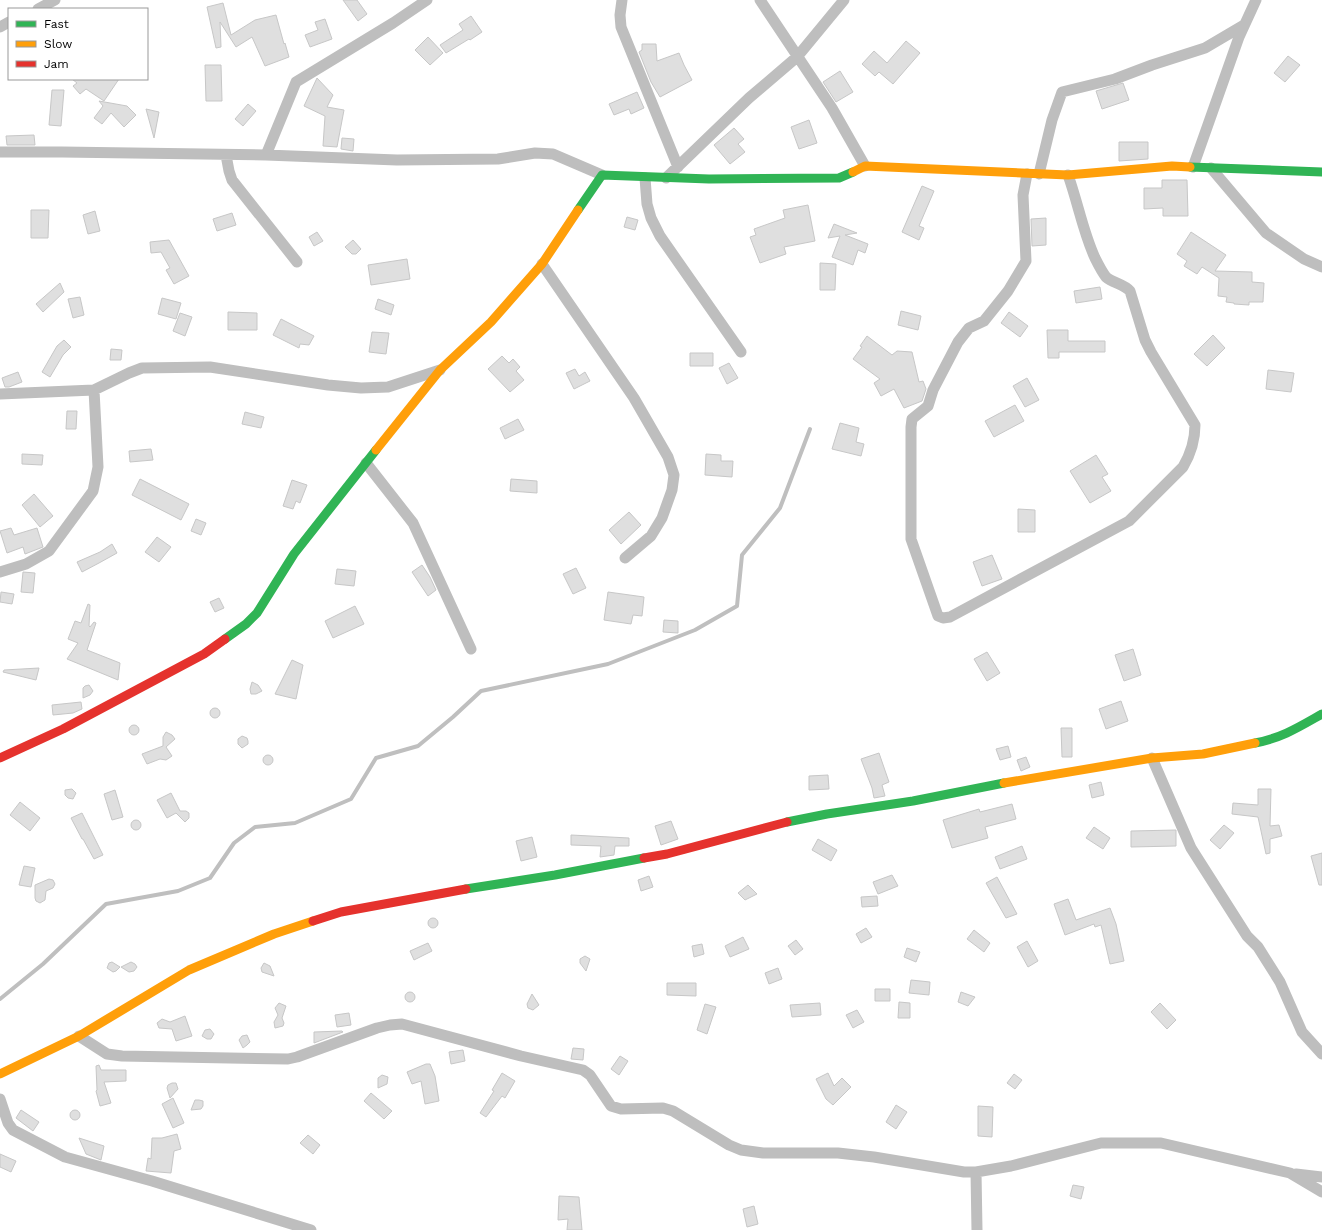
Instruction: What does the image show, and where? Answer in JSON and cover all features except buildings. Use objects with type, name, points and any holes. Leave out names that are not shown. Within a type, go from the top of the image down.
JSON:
[{"type":"street","points":[[41,5],[55,0]]},
{"type":"street","points":[[266,155],[296,82],[393,23],[426,0]]},
{"type":"street","points":[[622,0],[620,15],[621,27],[678,167]]},
{"type":"street","points":[[760,0],[832,108],[864,166]]},
{"type":"street","points":[[666,178],[749,98],[797,57],[844,0]]},
{"type":"street","points":[[1193,167],[1244,26],[1256,0]]},
{"type":"street","points":[[1039,174],[1052,120],[1062,92],[1115,79],[1205,48],[1244,26]]},
{"type":"street","points":[[0,152],[266,155],[397,160],[498,159],[535,153],[553,154],[602,175],[645,178],[839,178],[864,166],[1068,175],[1172,166],[1322,172]]},
{"type":"street","points":[[226,155],[232,180],[297,262]]},
{"type":"street","points":[[1211,168],[1266,233],[1304,259],[1322,267]]},
{"type":"street","points":[[1027,174],[1023,195],[1026,261],[1008,291],[984,321],[969,328],[958,342],[933,390],[928,406],[912,419],[911,539],[938,616],[943,618],[950,617],[1129,521],[1183,467],[1187,459],[1195,431],[1195,425],[1148,346],[1130,292],[1125,286],[1107,278],[1090,247],[1068,175]]},
{"type":"street","points":[[0,758],[63,729],[204,654],[243,626],[257,613],[294,554],[440,370],[492,322],[542,264],[602,175]]},
{"type":"street","points":[[645,178],[647,204],[651,218],[660,236],[741,352]]},
{"type":"street","points":[[542,264],[634,398],[668,456],[674,476],[672,490],[662,518],[651,536],[626,558]]},
{"type":"street","points":[[0,394],[94,390],[142,368],[210,367],[328,385],[361,388],[388,387],[440,370]]},
{"type":"street","points":[[0,572],[26,564],[49,551],[93,492],[98,467],[94,390]]},
{"type":"street","points":[[366,463],[413,523],[471,649]]},
{"type":"street","points":[[0,1074],[79,1036],[189,970],[274,934],[341,912],[451,891],[555,875],[667,854],[789,821],[827,814],[912,801],[1000,784],[1152,758],[1203,754],[1270,740],[1291,732],[1322,714]]},
{"type":"street","points":[[1152,758],[1191,848],[1247,936],[1258,947],[1280,982],[1302,1032],[1322,1054]]},
{"type":"street","points":[[79,1036],[107,1054],[115,1055],[288,1059],[377,1028],[402,1024],[522,1056],[583,1070],[590,1075],[611,1106],[621,1109],[663,1108],[673,1111],[729,1146],[741,1150],[763,1153],[838,1153],[874,1157],[964,1172],[976,1172],[1011,1166],[1101,1143],[1162,1143],[1290,1173],[1322,1177]]},
{"type":"street","points":[[0,1099],[8,1123],[13,1130],[66,1157],[152,1181],[310,1230]]},
{"type":"street","points":[[976,1172],[977,1230]]},
{"type":"street","points":[[1290,1173],[1322,1192]]},
{"type":"waterway","points":[[0,999],[43,964],[106,904],[178,891],[210,878],[234,843],[255,827],[295,823],[351,799],[376,758],[418,746],[481,691],[608,664],[695,630],[737,606],[742,555],[780,508],[810,429]]},
{"type":"traffic: fast","points":[[1190,167],[1322,172]]},
{"type":"traffic: fast","points":[[578,210],[602,175],[709,179],[839,178],[853,172]]},
{"type":"traffic: fast","points":[[225,639],[246,624],[257,613],[294,554],[376,450]]},
{"type":"traffic: fast","points":[[1255,743],[1282,735],[1298,728],[1322,714]]},
{"type":"traffic: fast","points":[[787,822],[827,814],[913,801],[1004,783]]},
{"type":"traffic: fast","points":[[466,889],[555,875],[644,858]]},
{"type":"traffic: slow","points":[[853,172],[865,166],[1068,175],[1172,166],[1190,167]]},
{"type":"traffic: slow","points":[[376,450],[440,370],[491,322],[542,264],[578,210]]},
{"type":"traffic: slow","points":[[1004,783],[1152,758],[1203,754],[1255,743]]},
{"type":"traffic: slow","points":[[0,1074],[79,1036],[189,970],[274,934],[313,921]]},
{"type":"traffic: jam","points":[[0,758],[63,729],[204,654],[225,639]]},
{"type":"traffic: jam","points":[[644,858],[667,854],[787,822]]},
{"type":"traffic: jam","points":[[313,921],[341,912],[466,889]]}]
